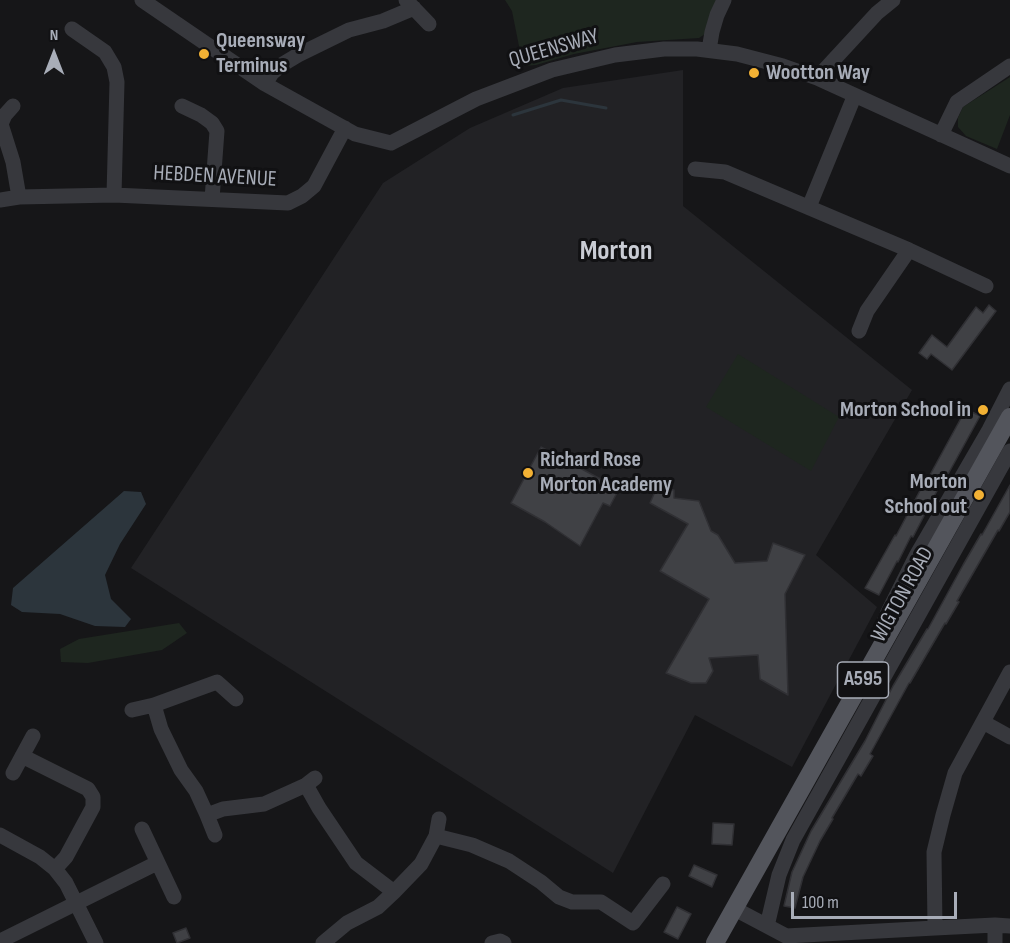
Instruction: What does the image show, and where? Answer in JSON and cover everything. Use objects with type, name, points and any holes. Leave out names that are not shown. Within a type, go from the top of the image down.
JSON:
[{"type":"main road","name":"WIGTON ROAD","points":[[715,943],[1010,417]]},
{"type":"street","name":"QUEENSWAY","points":[[142,0],[265,84],[355,134],[391,143],[476,99],[552,70],[615,55],[664,49],[709,50],[761,59],[817,78],[854,97],[1010,166]]},
{"type":"street","points":[[709,50],[717,15],[724,0]]},
{"type":"street","points":[[817,78],[877,13],[893,0]]},
{"type":"street","points":[[265,84],[283,64],[298,55],[349,30],[383,21],[410,4],[429,24]]},
{"type":"street","points":[[72,29],[105,52],[114,67],[117,82],[114,195]]},
{"type":"street","points":[[941,135],[957,102],[1010,66]]},
{"type":"street","points":[[809,207],[854,97]]},
{"type":"street","points":[[13,106],[1,124],[13,162],[19,197]]},
{"type":"street","points":[[182,106],[201,115],[212,123],[217,131],[212,199]]},
{"type":"street","name":"HEBDEN AVENUE","points":[[0,200],[19,197],[114,195],[288,203],[302,196],[314,186],[345,128]]},
{"type":"street","points":[[695,169],[725,172],[909,250],[986,286]]},
{"type":"street","points":[[859,331],[867,311],[909,250]]},
{"type":"street","name":"WIGTON ROAD","points":[[894,624],[885,619],[889,609],[916,556],[989,430],[1010,389]]},
{"type":"street","name":"WIGTON ROAD","points":[[767,926],[779,875],[793,840],[1010,451]]},
{"type":"street","points":[[935,928],[934,852],[955,773],[1010,672]]},
{"type":"street","points":[[132,710],[154,705],[217,682],[236,699]]},
{"type":"street","points":[[154,705],[161,729],[181,770],[196,791],[215,835]]},
{"type":"street","points":[[983,722],[1010,737]]},
{"type":"street","points":[[14,773],[33,736]]},
{"type":"street","points":[[22,756],[88,789],[93,797],[93,807],[66,856],[55,869]]},
{"type":"street","points":[[207,815],[224,809],[264,804],[310,782],[319,808],[356,863],[394,892]]},
{"type":"street","points":[[323,943],[346,923],[378,907],[421,864],[436,836],[439,819]]},
{"type":"street","points":[[141,829],[174,897]]},
{"type":"street","points":[[0,835],[40,856],[55,869],[66,883],[96,943]]},
{"type":"street","points":[[436,836],[472,845],[509,861],[559,897],[572,902],[601,902],[633,923],[663,884]]},
{"type":"street","points":[[0,940],[157,863]]},
{"type":"street","points":[[735,909],[786,939],[935,928],[1002,926],[995,943]]},
{"type":"street","points":[[492,943],[500,941],[504,943]]},
{"type":"shaded area","points":[[505,0],[719,0],[705,34],[699,38],[637,42],[523,66],[512,11]]},
{"type":"shaded area","name":"Richard Rose Morton Academy","points":[[683,70],[683,206],[912,390],[816,555],[877,607],[792,767],[695,715],[613,873],[131,568],[383,183],[470,128],[563,88]]},
{"type":"shaded area","points":[[1010,77],[1010,115],[997,149],[966,136],[958,127],[958,118],[963,107]]},
{"type":"shaded area","points":[[738,354],[839,417],[811,471],[706,407]]},
{"type":"shaded area","points":[[124,491],[141,492],[146,504],[120,544],[105,575],[111,599],[131,619],[125,627],[95,626],[60,614],[22,612],[11,605],[13,588]]},
{"type":"shaded area","points":[[179,623],[187,633],[162,650],[88,663],[61,662],[60,649],[79,639]]},
{"type":"building","points":[[989,305],[996,311],[952,370],[931,354],[927,359],[919,353],[932,335],[947,347],[976,307],[983,313]]},
{"type":"building","points":[[966,409],[980,416],[913,537],[911,536],[879,595],[865,588],[896,536]]},
{"type":"building","points":[[541,447],[619,489],[610,506],[603,503],[580,546],[545,522],[511,503]]},
{"type":"building","points":[[1010,485],[1010,512],[957,601],[959,602],[909,683],[870,754],[873,756],[861,776],[858,774],[832,818],[803,877],[795,908],[784,906],[792,872],[811,831],[865,741],[893,686]]},
{"type":"building","points":[[657,487],[674,490],[674,498],[699,501],[711,531],[718,535],[735,563],[767,561],[773,543],[805,555],[785,594],[788,695],[760,679],[758,655],[709,658],[713,671],[706,683],[691,683],[666,673],[709,599],[660,571],[688,524],[650,503]]},
{"type":"building","points":[[713,823],[734,824],[732,845],[712,844]]},
{"type":"building","points":[[694,865],[717,875],[712,887],[689,876]]},
{"type":"building","points":[[677,907],[691,914],[678,939],[664,932]]},
{"type":"building","points":[[186,928],[190,938],[177,943],[173,933]]},
{"type":"waterway","points":[[513,115],[561,100],[606,108]]},
{"type":"place","name":"Queensway Terminus","points":[[204,54]]},
{"type":"place","name":"Wootton Way","points":[[754,73]]},
{"type":"place","name":"Morton School in","points":[[983,410]]},
{"type":"place","name":"Richard Rose Morton Academy","points":[[528,473]]},
{"type":"place","name":"Morton School out","points":[[979,495]]},
{"type":"district","name":"Morton","points":[[616,252]]}]
